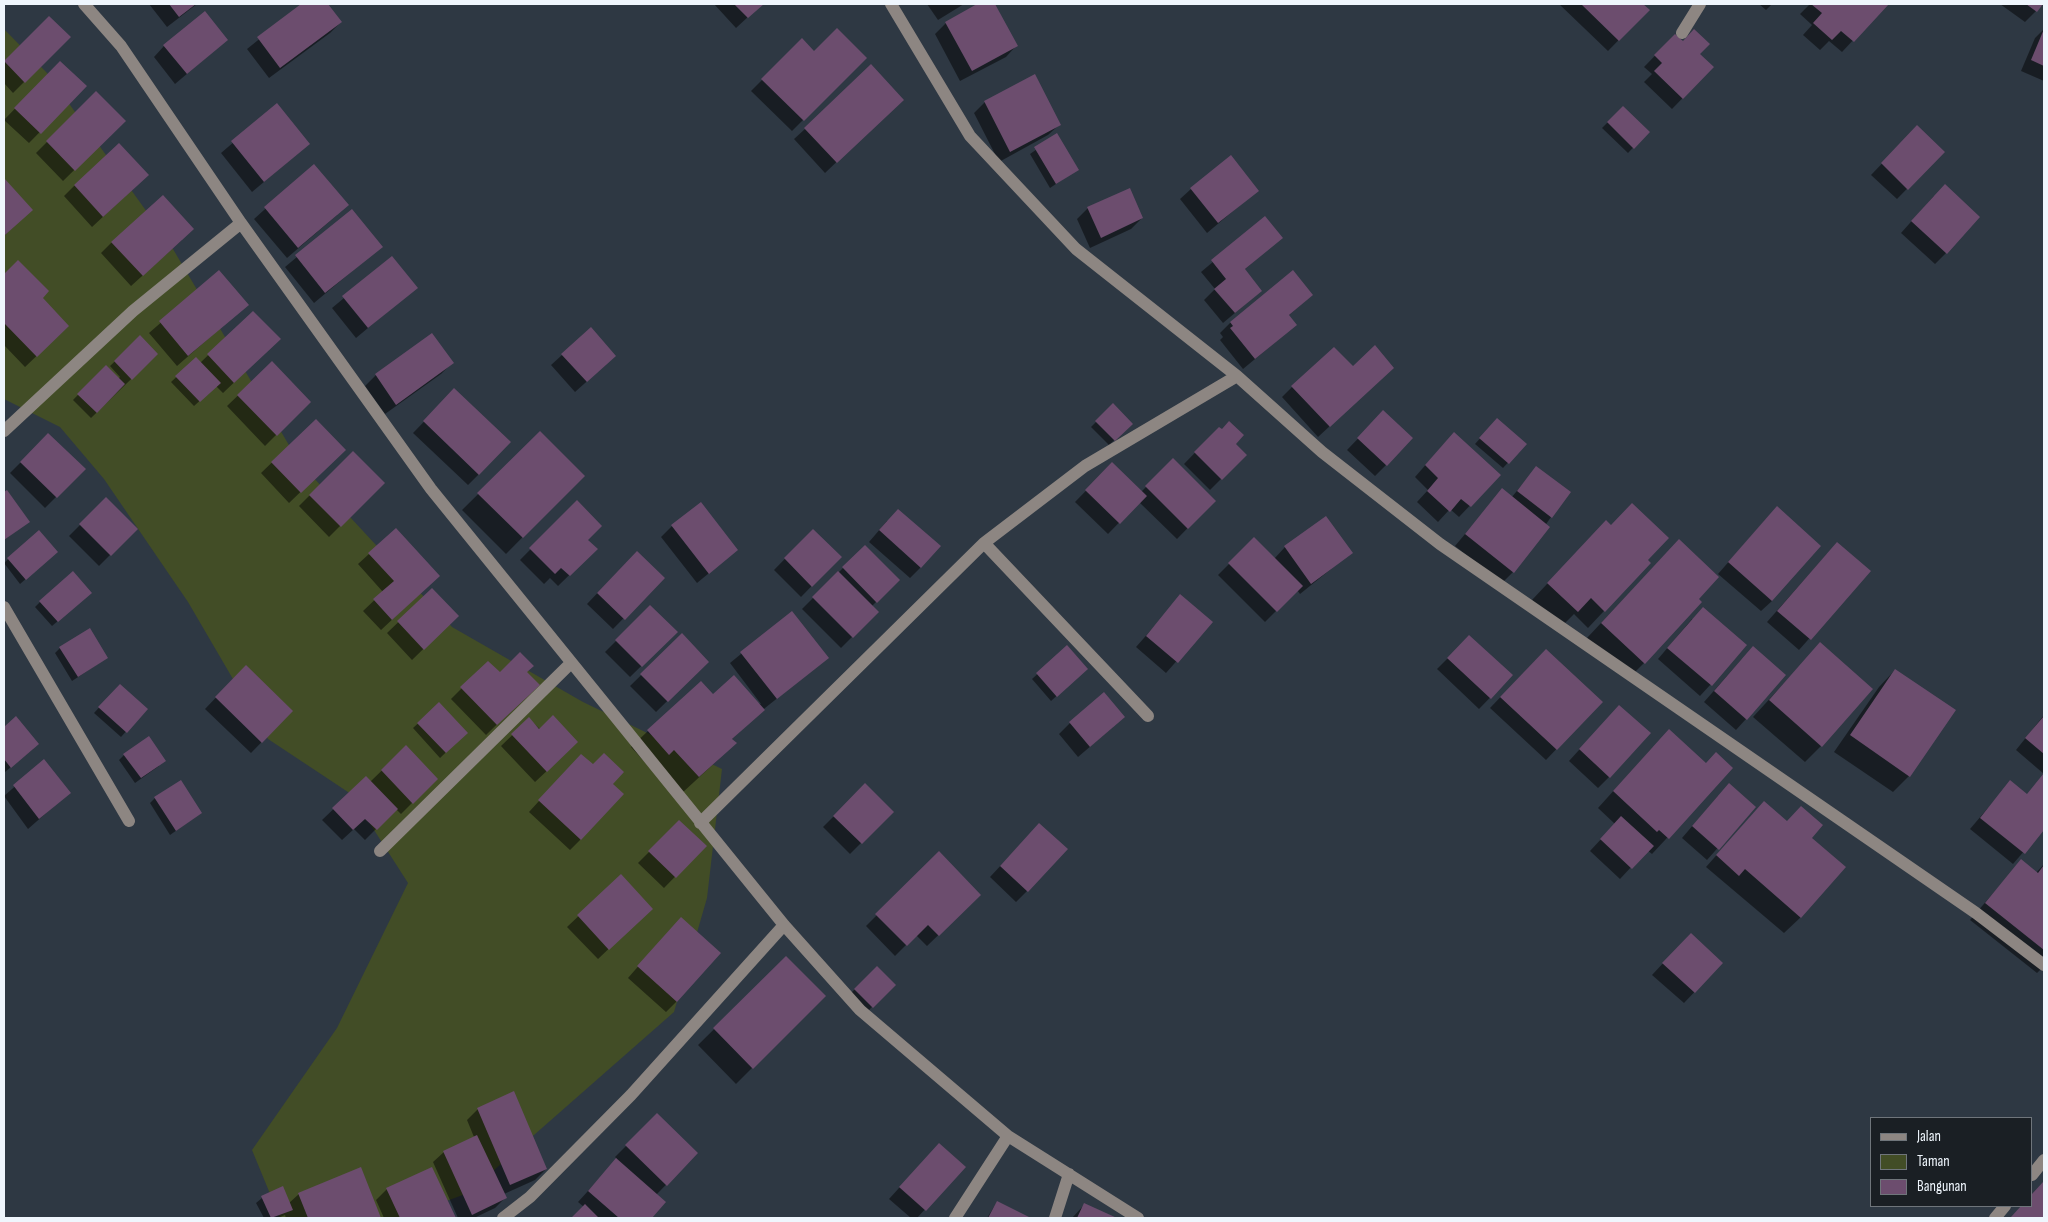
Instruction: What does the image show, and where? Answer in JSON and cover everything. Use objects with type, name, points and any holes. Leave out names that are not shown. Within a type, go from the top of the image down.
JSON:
[{"type":"street","points":[[84,4],[121,46],[241,223],[431,489],[700,824],[784,925],[860,1010],[1008,1136],[1138,1218]]},
{"type":"street","points":[[891,4],[970,136],[1076,249],[1237,376],[1322,452],[1440,544],[1976,913],[2044,965]]},
{"type":"street","points":[[1682,33],[1700,4]]},
{"type":"street","points":[[4,431],[133,311],[241,223]]},
{"type":"street","points":[[700,824],[984,544],[1085,466],[1237,376]]},
{"type":"street","points":[[984,544],[1148,716]]},
{"type":"street","points":[[4,607],[129,821]]},
{"type":"street","points":[[380,851],[571,663]]},
{"type":"street","points":[[503,1218],[530,1197],[631,1095],[784,925]]},
{"type":"street","points":[[955,1218],[1008,1136]]},
{"type":"street","points":[[2033,1174],[2044,1160]]},
{"type":"street","points":[[1055,1218],[1069,1174]]},
{"type":"street","points":[[1995,1218],[2004,1207]]},
{"type":"green space","points":[[4,29],[47,73],[170,244],[299,462],[452,627],[583,702],[722,769],[707,898],[674,1012],[468,1193],[401,1218],[280,1218],[252,1150],[337,1028],[408,883],[351,794],[268,739],[188,602],[104,479],[60,427],[4,399]]},
{"type":"building","points":[[169,4],[196,4],[179,17]]},
{"type":"building","points":[[301,4],[328,4],[342,22],[280,68],[257,37]]},
{"type":"building","points":[[734,4],[764,4],[748,18]]},
{"type":"building","points":[[977,4],[995,4],[1018,46],[972,71],[945,22]]},
{"type":"building","points":[[1581,4],[1643,4],[1650,10],[1619,41]]},
{"type":"building","points":[[1811,4],[1889,4],[1854,42],[1841,31],[1832,40],[1813,23],[1822,13]]},
{"type":"building","points":[[2026,4],[2043,4],[2037,12]]},
{"type":"building","points":[[205,11],[228,40],[187,74],[163,45]]},
{"type":"building","points":[[49,16],[71,37],[25,83],[4,61]]},
{"type":"building","points":[[837,28],[867,58],[804,121],[761,79],[802,38],[814,51]]},
{"type":"building","points":[[1694,29],[1710,44],[1700,54],[1714,67],[1683,99],[1654,71],[1662,63],[1654,55],[1675,34],[1683,41]]},
{"type":"building","points":[[2044,29],[2044,66],[2031,60]]},
{"type":"building","points":[[60,61],[87,86],[41,134],[14,108]]},
{"type":"building","points":[[871,64],[904,100],[837,163],[804,128]]},
{"type":"building","points":[[1035,74],[1061,125],[1010,152],[984,101]]},
{"type":"building","points":[[96,91],[126,121],[75,171],[46,141]]},
{"type":"building","points":[[277,103],[310,144],[264,182],[231,141]]},
{"type":"building","points":[[1623,106],[1650,132],[1634,149],[1607,122]]},
{"type":"building","points":[[1917,125],[1945,152],[1908,190],[1881,163]]},
{"type":"building","points":[[1057,133],[1079,170],[1056,184],[1034,147]]},
{"type":"building","points":[[119,143],[149,175],[103,217],[74,185]]},
{"type":"building","points":[[1231,155],[1259,191],[1218,223],[1190,188]]},
{"type":"building","points":[[314,164],[349,205],[298,248],[264,207]]},
{"type":"building","points":[[4,178],[33,210],[5,235],[4,234]]},
{"type":"building","points":[[1945,184],[1980,217],[1947,254],[1911,221]]},
{"type":"building","points":[[1130,188],[1143,218],[1101,238],[1087,207]]},
{"type":"building","points":[[163,195],[194,229],[143,276],[111,242]]},
{"type":"building","points":[[352,209],[383,247],[325,293],[295,255]]},
{"type":"building","points":[[1265,216],[1283,238],[1245,269],[1262,291],[1235,313],[1214,289],[1226,279],[1211,260]]},
{"type":"building","points":[[392,256],[418,288],[368,328],[342,296]]},
{"type":"building","points":[[18,260],[49,291],[43,298],[69,326],[37,357],[4,323],[4,274]]},
{"type":"building","points":[[219,270],[249,305],[188,356],[159,321]]},
{"type":"building","points":[[1293,270],[1313,295],[1289,315],[1297,325],[1255,359],[1230,328],[1233,326],[1230,322]]},
{"type":"building","points":[[253,311],[281,339],[234,383],[207,354]]},
{"type":"building","points":[[591,327],[616,356],[587,382],[561,354]]},
{"type":"building","points":[[432,333],[454,363],[396,405],[375,374]]},
{"type":"building","points":[[140,335],[158,354],[132,380],[114,361]]},
{"type":"building","points":[[1375,345],[1394,368],[1330,427],[1291,386],[1334,347],[1353,366]]},
{"type":"building","points":[[196,357],[221,383],[200,402],[175,376]]},
{"type":"building","points":[[272,361],[311,402],[277,436],[237,395]]},
{"type":"building","points":[[106,365],[125,384],[97,413],[77,394]]},
{"type":"building","points":[[454,388],[511,442],[479,475],[423,421]]},
{"type":"building","points":[[1113,403],[1133,424],[1115,441],[1095,421]]},
{"type":"building","points":[[1383,410],[1413,438],[1387,466],[1357,438]]},
{"type":"building","points":[[1497,418],[1527,444],[1509,464],[1479,438]]},
{"type":"building","points":[[316,419],[346,450],[301,493],[271,462]]},
{"type":"building","points":[[1229,421],[1244,435],[1236,444],[1247,455],[1222,480],[1194,452],[1219,427],[1222,429]]},
{"type":"building","points":[[540,431],[585,476],[523,538],[477,493]]},
{"type":"building","points":[[1454,432],[1501,475],[1471,507],[1461,499],[1450,512],[1427,491],[1438,478],[1425,465]]},
{"type":"building","points":[[48,433],[86,469],[57,498],[20,462]]},
{"type":"building","points":[[353,451],[385,483],[341,527],[309,495]]},
{"type":"building","points":[[1173,458],[1216,501],[1188,529],[1145,486]]},
{"type":"building","points":[[1112,462],[1147,496],[1120,524],[1085,490]]},
{"type":"building","points":[[1536,466],[1571,492],[1552,518],[1517,491]]},
{"type":"building","points":[[1502,488],[1550,527],[1514,573],[1465,534]]},
{"type":"building","points":[[7,490],[30,522],[4,540],[4,492]]},
{"type":"building","points":[[106,497],[138,529],[111,556],[79,524]]},
{"type":"building","points":[[577,500],[602,526],[588,540],[598,549],[570,576],[561,568],[555,574],[529,548]]},
{"type":"building","points":[[701,502],[738,550],[709,574],[671,525]]},
{"type":"building","points":[[1632,503],[1669,538],[1648,560],[1651,563],[1605,612],[1591,598],[1578,612],[1547,583],[1606,520],[1611,525]]},
{"type":"building","points":[[1777,506],[1821,546],[1772,601],[1728,562]]},
{"type":"building","points":[[898,509],[941,546],[921,568],[879,530]]},
{"type":"building","points":[[1326,516],[1353,553],[1311,584],[1284,546]]},
{"type":"building","points":[[396,528],[440,576],[392,620],[373,599],[394,581],[368,553]]},
{"type":"building","points":[[813,529],[842,557],[812,587],[784,558]]},
{"type":"building","points":[[39,530],[58,552],[26,580],[7,558]]},
{"type":"building","points":[[1254,537],[1303,586],[1277,612],[1228,563]]},
{"type":"building","points":[[1679,539],[1719,577],[1699,599],[1702,602],[1645,664],[1601,623]]},
{"type":"building","points":[[1837,542],[1871,571],[1811,640],[1777,611]]},
{"type":"building","points":[[865,545],[900,580],[877,603],[842,567]]},
{"type":"building","points":[[637,551],[665,578],[625,620],[597,593]]},
{"type":"building","points":[[73,571],[92,593],[58,622],[39,601]]},
{"type":"building","points":[[838,571],[879,612],[853,638],[812,597]]},
{"type":"building","points":[[432,588],[459,616],[424,650],[397,621]]},
{"type":"building","points":[[1180,594],[1213,622],[1178,663],[1146,636]]},
{"type":"building","points":[[650,605],[678,632],[642,667],[615,640]]},
{"type":"building","points":[[1703,607],[1747,645],[1712,686],[1667,648]]},
{"type":"building","points":[[792,611],[829,658],[777,699],[740,652]]},
{"type":"building","points":[[90,628],[108,658],[78,677],[59,647]]},
{"type":"building","points":[[682,633],[709,662],[668,702],[640,674]]},
{"type":"building","points":[[1469,635],[1513,675],[1491,699],[1447,658]]},
{"type":"building","points":[[1820,642],[1873,689],[1822,747],[1769,700]]},
{"type":"building","points":[[1067,645],[1088,669],[1057,697],[1036,673]]},
{"type":"building","points":[[1753,646],[1786,675],[1747,720],[1714,691]]},
{"type":"building","points":[[1546,649],[1603,702],[1557,750],[1500,697]]},
{"type":"building","points":[[520,652],[534,666],[527,672],[540,685],[497,725],[460,687],[488,661],[500,672]]},
{"type":"building","points":[[246,665],[293,711],[262,743],[215,697]]},
{"type":"building","points":[[1895,669],[1956,710],[1910,777],[1850,735]]},
{"type":"building","points":[[734,675],[765,710],[732,739],[737,743],[699,777],[674,750],[669,755],[647,730],[701,681],[713,694]]},
{"type":"building","points":[[120,684],[148,709],[127,733],[98,707]]},
{"type":"building","points":[[1104,692],[1125,717],[1090,747],[1069,722]]},
{"type":"building","points":[[439,702],[468,733],[446,753],[417,723]]},
{"type":"building","points":[[1619,705],[1651,733],[1610,778],[1579,749]]},
{"type":"building","points":[[553,715],[578,742],[547,772],[511,734],[529,717],[539,729]]},
{"type":"building","points":[[16,716],[39,744],[11,768],[4,759],[4,727]]},
{"type":"building","points":[[2044,716],[2044,754],[2025,738]]},
{"type":"building","points":[[1669,729],[1706,763],[1716,752],[1733,768],[1669,839],[1659,830],[1657,832],[1613,791]]},
{"type":"building","points":[[149,736],[166,761],[141,778],[123,754]]},
{"type":"building","points":[[406,745],[438,779],[413,804],[381,770]]},
{"type":"building","points":[[604,753],[624,772],[613,784],[624,794],[581,840],[538,800],[581,754],[593,764]]},
{"type":"building","points":[[44,759],[71,793],[39,819],[13,785]]},
{"type":"building","points":[[2044,773],[2044,830],[2025,854],[1980,818],[2010,780],[2027,794]]},
{"type":"building","points":[[366,776],[398,809],[377,830],[365,819],[353,830],[332,808]]},
{"type":"building","points":[[181,780],[202,813],[176,831],[154,797]]},
{"type":"building","points":[[865,783],[894,812],[862,844],[833,816]]},
{"type":"building","points":[[1729,783],[1756,807],[1719,850],[1692,826]]},
{"type":"building","points":[[1764,801],[1787,821],[1801,806],[1823,825],[1812,838],[1846,867],[1801,918],[1745,869],[1739,876],[1716,855]]},
{"type":"building","points":[[1621,816],[1654,846],[1632,869],[1600,839]]},
{"type":"building","points":[[679,820],[707,846],[676,878],[648,851]]},
{"type":"building","points":[[1039,823],[1068,849],[1028,892],[1000,866]]},
{"type":"building","points":[[939,851],[981,895],[939,936],[928,925],[907,946],[875,914]]},
{"type":"building","points":[[2021,859],[2038,873],[2044,865],[2044,950],[1985,903]]},
{"type":"building","points":[[621,874],[653,909],[609,950],[577,915]]},
{"type":"building","points":[[681,917],[721,953],[677,1002],[637,966]]},
{"type":"building","points":[[1691,933],[1723,963],[1695,993],[1662,963]]},
{"type":"building","points":[[786,956],[826,996],[753,1069],[713,1028]]},
{"type":"building","points":[[877,966],[896,985],[873,1008],[854,989]]},
{"type":"building","points":[[514,1091],[547,1169],[510,1185],[477,1108]]},
{"type":"building","points":[[657,1113],[698,1153],[667,1186],[625,1145]]},
{"type":"building","points":[[477,1135],[507,1198],[472,1215],[443,1151]]},
{"type":"building","points":[[939,1143],[966,1167],[926,1211],[899,1187]]},
{"type":"building","points":[[616,1158],[666,1202],[652,1218],[619,1218],[588,1191]]},
{"type":"building","points":[[361,1167],[381,1218],[308,1218],[298,1193]]},
{"type":"building","points":[[432,1167],[456,1218],[400,1218],[386,1188]]},
{"type":"building","points":[[2043,1182],[2044,1218],[2010,1218],[2020,1207],[2033,1207],[2033,1193]]},
{"type":"building","points":[[283,1186],[293,1210],[271,1218],[261,1196]]},
{"type":"building","points":[[997,1201],[1029,1217],[988,1218]]},
{"type":"building","points":[[1084,1203],[1117,1218],[1077,1218]]},
{"type":"building","points":[[585,1204],[599,1218],[571,1218]]}]
